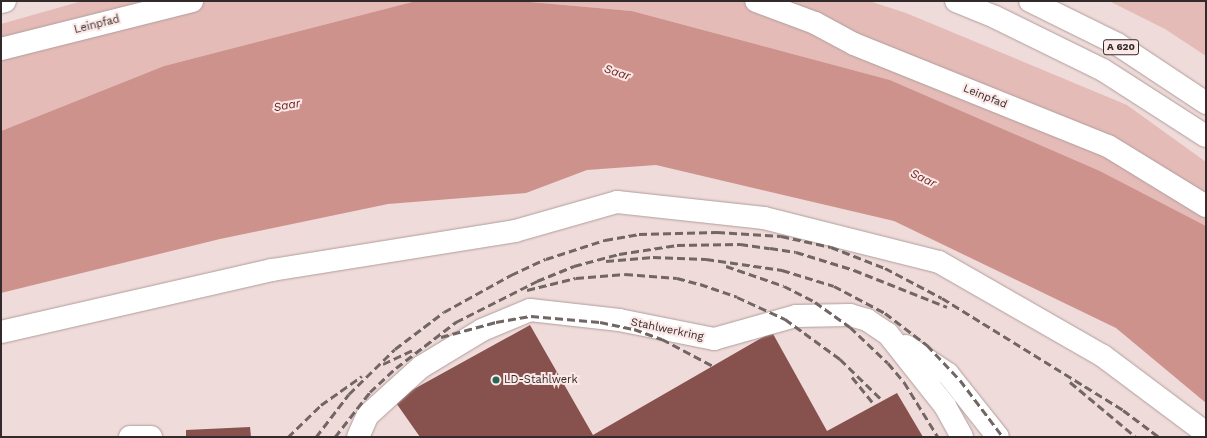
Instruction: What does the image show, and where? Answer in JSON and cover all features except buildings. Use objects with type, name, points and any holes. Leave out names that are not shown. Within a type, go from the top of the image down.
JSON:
[{"type":"main road","points":[[1,2],[5,1]]},
{"type":"main road","name":"Leinpfad","points":[[1,49],[192,1]]},
{"type":"main road","name":"Leinpfad","points":[[756,1],[815,22],[854,44],[1108,146],[1206,206]]},
{"type":"main road","name":"A 620","points":[[956,1],[995,17],[1103,70],[1206,136]]},
{"type":"main road","name":"A 620","points":[[1030,1],[1117,44],[1206,103]]},
{"type":"main road","points":[[1,332],[272,270],[516,231],[617,202],[764,218],[939,262],[1103,356],[1206,433]]},
{"type":"main road","name":"Stahlwerkring","points":[[358,437],[368,415],[421,367],[482,330],[530,310],[619,320],[714,340],[796,316],[833,314],[850,315],[867,320],[888,334],[945,406],[962,437]]},
{"type":"main road","points":[[888,334],[948,374],[998,437]]},
{"type":"main road","points":[[130,437],[151,437]]},
{"type":"shaded area","points":[[82,1],[416,1],[164,66],[1,131],[1,24]]},
{"type":"shaded area","points":[[519,1],[869,1],[906,13],[1127,105],[1206,162],[1206,226],[1100,171],[890,80],[632,11]]},
{"type":"shaded area","points":[[1109,1],[1206,1],[1206,56],[1165,29]]},
{"type":"water","name":"Saar","points":[[416,1],[519,1],[632,11],[890,80],[1100,171],[1206,226],[1206,403],[1116,328],[894,221],[656,165],[587,170],[526,193],[388,204],[220,239],[1,293],[1,131],[164,66]]},
{"type":"railway","points":[[316,437],[349,394],[395,349],[444,312],[511,275],[546,259],[605,240],[639,234],[717,232],[781,236],[831,247],[885,268],[942,298],[1123,410],[1159,437]]},
{"type":"railway","points":[[335,437],[370,392],[396,368],[456,322],[537,281],[574,266],[619,254],[677,245],[740,244],[796,252],[854,270],[947,307]]},
{"type":"railway","points":[[606,261],[653,257],[706,259],[782,270],[834,286],[885,313],[927,345],[960,380],[1003,437]]},
{"type":"railway","points":[[726,266],[784,286],[815,302],[850,327],[888,363],[904,382],[938,437]]},
{"type":"railway","points":[[527,290],[576,278],[625,274],[677,278],[700,284],[737,297],[785,319],[840,359],[883,401]]},
{"type":"railway","points":[[441,337],[496,322],[531,316],[600,322],[634,329],[662,339],[713,366]]},
{"type":"railway","points":[[383,364],[415,349]]},
{"type":"railway","points":[[288,437],[321,405],[362,376]]},
{"type":"railway","points":[[852,377],[875,405]]},
{"type":"railway","points":[[1070,382],[1136,437]]},
{"type":"place","name":"LD-Stahlwerk","points":[[496,380]]}]
